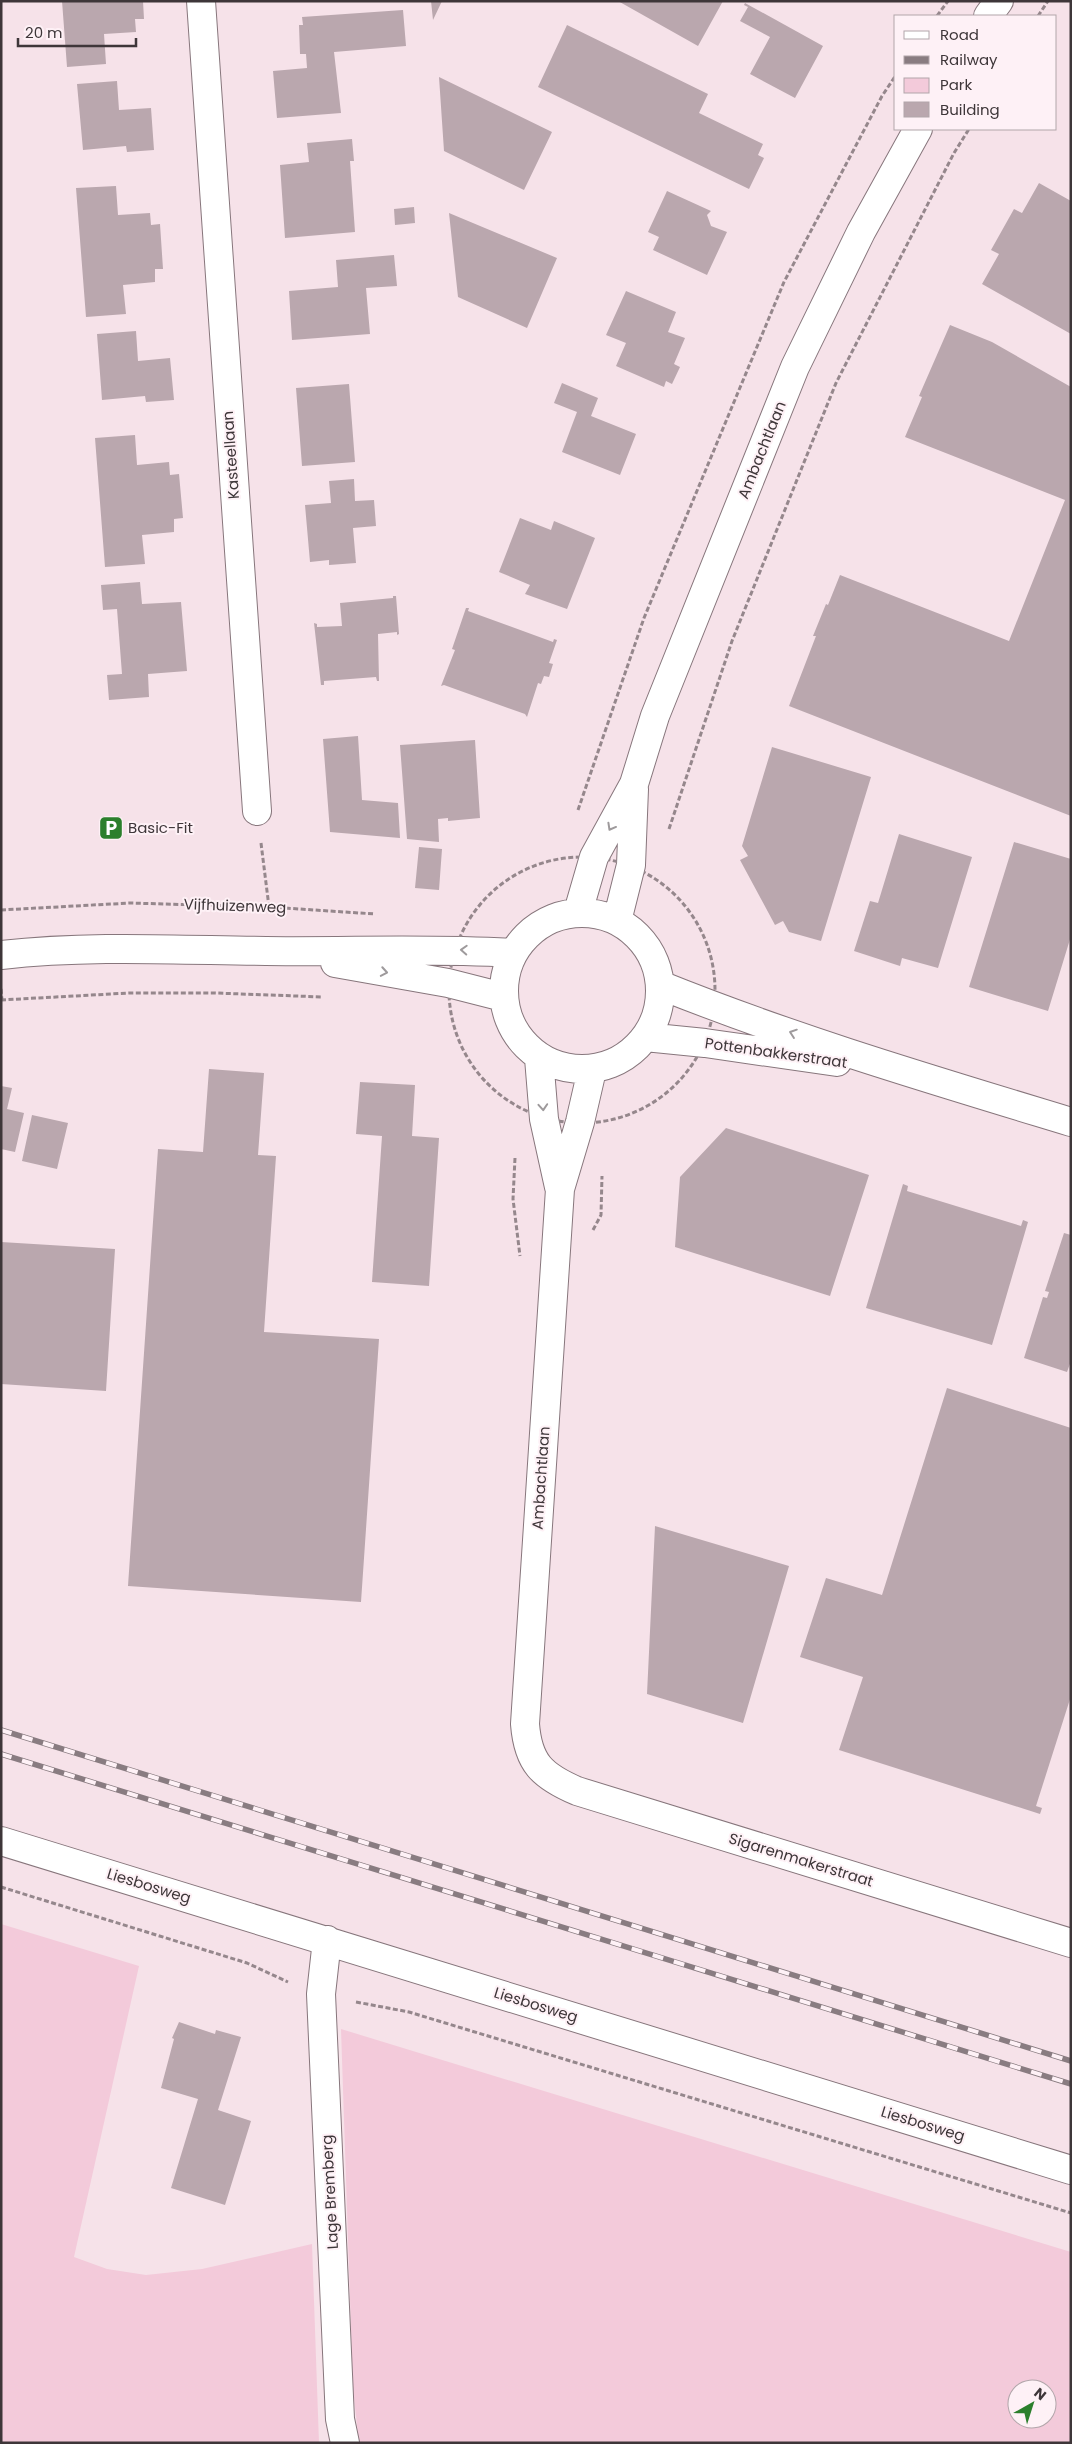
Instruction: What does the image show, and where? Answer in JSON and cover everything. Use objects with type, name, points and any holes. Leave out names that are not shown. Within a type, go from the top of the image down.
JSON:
[{"type":"street","name":"Kasteellaan","points":[[201,1],[213,198],[257,811]]},
{"type":"street","points":[[989,15],[999,1]]},
{"type":"street","name":"Ambachtlaan","points":[[578,912],[594,857],[634,784],[656,716],[795,367],[862,232],[917,130]]},
{"type":"street","name":"Ambachtlaan","points":[[618,921],[631,865],[634,784]]},
{"type":"street","points":[[578,912],[606,916],[618,921],[646,945],[653,958],[660,985],[658,1010],[645,1038],[623,1058],[592,1070],[567,1069],[539,1058],[518,1039],[507,1018],[503,997],[505,974],[513,953],[525,936],[540,925],[558,916],[578,912]]},
{"type":"street","points":[[1,955],[153,948],[266,951],[454,950],[513,953]]},
{"type":"street","points":[[266,951],[448,983],[503,997]]},
{"type":"street","name":"Pottenbakkerstraat","points":[[660,985],[714,1007],[906,1072],[1071,1122]]},
{"type":"street","name":"Pottenbakkerstraat","points":[[645,1038],[704,1043],[906,1072]]},
{"type":"street","name":"Ambachtlaan","points":[[539,1058],[544,1119],[560,1189]]},
{"type":"street","name":"Ambachtlaan","points":[[536,1766],[526,1744],[525,1724],[560,1189],[580,1122],[592,1070]]},
{"type":"street","name":"Sigarenmakerstraat","points":[[536,1766],[554,1781],[576,1791],[1071,1943]]},
{"type":"street","name":"Liesbosweg","points":[[1,1841],[1071,2170]]},
{"type":"street","name":"Lage Bremberg","points":[[327,1940],[321,1994],[340,2419],[345,2443]]},
{"type":"path","points":[[938,15],[948,1]]},
{"type":"path","points":[[1039,15],[1048,1]]},
{"type":"path","points":[[578,811],[644,618],[784,282],[882,96],[894,79]]},
{"type":"path","points":[[669,829],[732,641],[836,383],[954,153],[968,130]]},
{"type":"path","points":[[257,811],[269,907]]},
{"type":"path","points":[[441,1006],[450,1006],[455,1034],[468,1061],[486,1084],[544,1119],[580,1122],[602,1122],[631,1114],[653,1103],[672,1088],[696,1061],[704,1043],[714,1007],[715,979],[705,939],[696,921],[672,891],[653,876],[631,865],[594,857],[562,857],[528,867],[504,880],[486,896],[468,919],[458,919]]},
{"type":"path","name":"Vijfhuizenweg","points":[[1,910],[130,903],[269,907],[378,914]]},
{"type":"path","points":[[1,989],[2,1000],[157,993],[215,993],[332,998]]},
{"type":"path","points":[[1,1887],[247,1963],[279,1979],[321,1994],[409,2012],[1071,2213]]},
{"type":"green space","points":[[1,1924],[139,1966],[74,2257],[107,2269],[146,2275],[202,2269],[312,2244],[319,2443],[1,2443]]},
{"type":"green space","points":[[341,2029],[1071,2252],[1071,2443],[359,2443],[353,2389]]},
{"type":"building","points":[[62,1],[143,1],[144,19],[135,19],[136,32],[104,34],[106,64],[67,67]]},
{"type":"building","points":[[431,1],[442,1],[433,20]]},
{"type":"building","points":[[618,1],[723,1],[698,46]]},
{"type":"building","points":[[745,3],[823,46],[795,98],[750,74],[770,37],[740,21],[748,7],[744,5]]},
{"type":"building","points":[[403,10],[406,46],[334,52],[341,113],[277,118],[273,71],[307,68],[306,54],[300,54],[299,25],[303,25],[302,17]]},
{"type":"building","points":[[567,25],[708,94],[699,113],[763,144],[758,155],[764,158],[749,189],[538,87]]},
{"type":"building","points":[[439,77],[552,132],[524,190],[444,151]]},
{"type":"building","points":[[117,81],[119,110],[151,108],[154,150],[127,152],[126,146],[83,150],[77,84]]},
{"type":"building","points":[[352,139],[354,161],[350,161],[355,232],[285,238],[280,165],[309,162],[307,143]]},
{"type":"building","points":[[1039,183],[1071,201],[1071,334],[982,284],[999,254],[991,250],[1014,209],[1022,213]]},
{"type":"building","points":[[116,186],[118,215],[150,213],[151,225],[160,224],[163,269],[155,269],[155,282],[123,285],[126,314],[86,317],[76,188]]},
{"type":"building","points":[[667,191],[711,211],[707,215],[711,226],[727,232],[707,275],[653,250],[659,237],[648,232]]},
{"type":"building","points":[[414,207],[415,223],[395,225],[394,209]]},
{"type":"building","points":[[449,213],[557,258],[527,328],[458,297]]},
{"type":"building","points":[[394,255],[397,286],[366,288],[370,334],[292,340],[289,291],[338,287],[336,260]]},
{"type":"building","points":[[626,291],[676,312],[668,332],[685,338],[674,364],[680,367],[672,384],[666,381],[664,387],[616,366],[626,343],[606,335]]},
{"type":"building","points":[[950,325],[992,342],[1071,387],[1071,816],[789,706],[816,636],[813,636],[840,575],[1009,641],[1065,500],[905,437],[922,397],[919,396]]},
{"type":"building","points":[[136,331],[138,361],[170,358],[174,400],[146,402],[145,396],[102,400],[97,334]]},
{"type":"building","points":[[562,383],[598,398],[591,416],[636,434],[620,475],[562,452],[577,412],[554,403]]},
{"type":"building","points":[[349,384],[355,462],[302,466],[296,388]]},
{"type":"building","points":[[135,435],[137,465],[169,462],[170,475],[179,474],[183,518],[174,519],[174,532],[142,535],[145,564],[105,567],[95,438]]},
{"type":"building","points":[[354,479],[355,501],[374,500],[376,526],[353,528],[356,563],[329,565],[329,560],[310,562],[305,505],[331,503],[329,481]]},
{"type":"building","points":[[520,518],[551,530],[554,521],[595,538],[567,609],[525,594],[530,585],[499,572]]},
{"type":"building","points":[[140,582],[142,604],[181,602],[187,671],[148,674],[149,697],[109,700],[107,675],[122,674],[117,609],[103,610],[101,585]]},
{"type":"building","points":[[393,596],[396,596],[399,634],[397,635],[397,632],[378,634],[379,681],[377,681],[376,677],[324,681],[324,685],[321,685],[314,623],[317,624],[317,627],[342,626],[340,603],[393,598]]},
{"type":"building","points":[[466,608],[469,608],[468,611],[553,642],[554,639],[557,640],[549,663],[553,664],[549,677],[544,676],[541,684],[538,683],[527,717],[525,714],[444,685],[441,686],[455,650],[452,649]]},
{"type":"building","points":[[358,736],[362,800],[398,803],[400,838],[330,832],[323,739]]},
{"type":"building","points":[[475,740],[480,818],[448,821],[448,818],[438,819],[439,842],[407,839],[400,745]]},
{"type":"building","points":[[772,747],[871,777],[821,941],[789,932],[783,921],[775,925],[740,860],[748,856],[742,846]]},
{"type":"building","points":[[899,834],[972,857],[938,968],[902,958],[900,966],[854,951],[870,901],[878,903]]},
{"type":"building","points":[[1014,842],[1071,859],[1071,936],[1048,1011],[969,987]]},
{"type":"building","points":[[419,847],[442,849],[439,890],[415,888]]},
{"type":"building","points":[[209,1069],[264,1073],[258,1155],[276,1156],[264,1332],[379,1339],[361,1602],[128,1586],[158,1149],[203,1152]]},
{"type":"building","points":[[360,1082],[415,1085],[412,1136],[439,1138],[429,1286],[372,1282],[382,1136],[356,1134]]},
{"type":"building","points":[[1,1086],[12,1088],[7,1109],[24,1113],[15,1152],[1,1149]]},
{"type":"building","points":[[32,1115],[68,1123],[57,1169],[22,1161]]},
{"type":"building","points":[[726,1128],[869,1175],[830,1296],[675,1247],[680,1177]]},
{"type":"building","points":[[903,1184],[908,1186],[907,1191],[1021,1226],[1023,1220],[1028,1222],[992,1345],[866,1308]]},
{"type":"building","points":[[1064,1233],[1071,1235],[1071,1361],[1067,1372],[1024,1358],[1043,1297],[1047,1298],[1049,1292],[1045,1291]]},
{"type":"building","points":[[1,1242],[115,1249],[106,1391],[1,1384]]},
{"type":"building","points":[[947,1388],[1071,1428],[1071,1696],[1036,1806],[1042,1808],[1040,1814],[839,1750],[863,1677],[800,1657],[826,1578],[882,1595]]},
{"type":"building","points":[[655,1526],[789,1566],[743,1723],[647,1694]]},
{"type":"building","points":[[179,2022],[215,2034],[216,2030],[241,2037],[218,2110],[251,2121],[225,2205],[171,2188],[198,2099],[161,2088],[174,2039],[172,2038]]},
{"type":"railway","points":[[1,1730],[1071,2061]]},
{"type":"railway","points":[[1,1754],[1071,2084]]},
{"type":"place","name":"Basic-Fit","points":[[111,828]]}]
